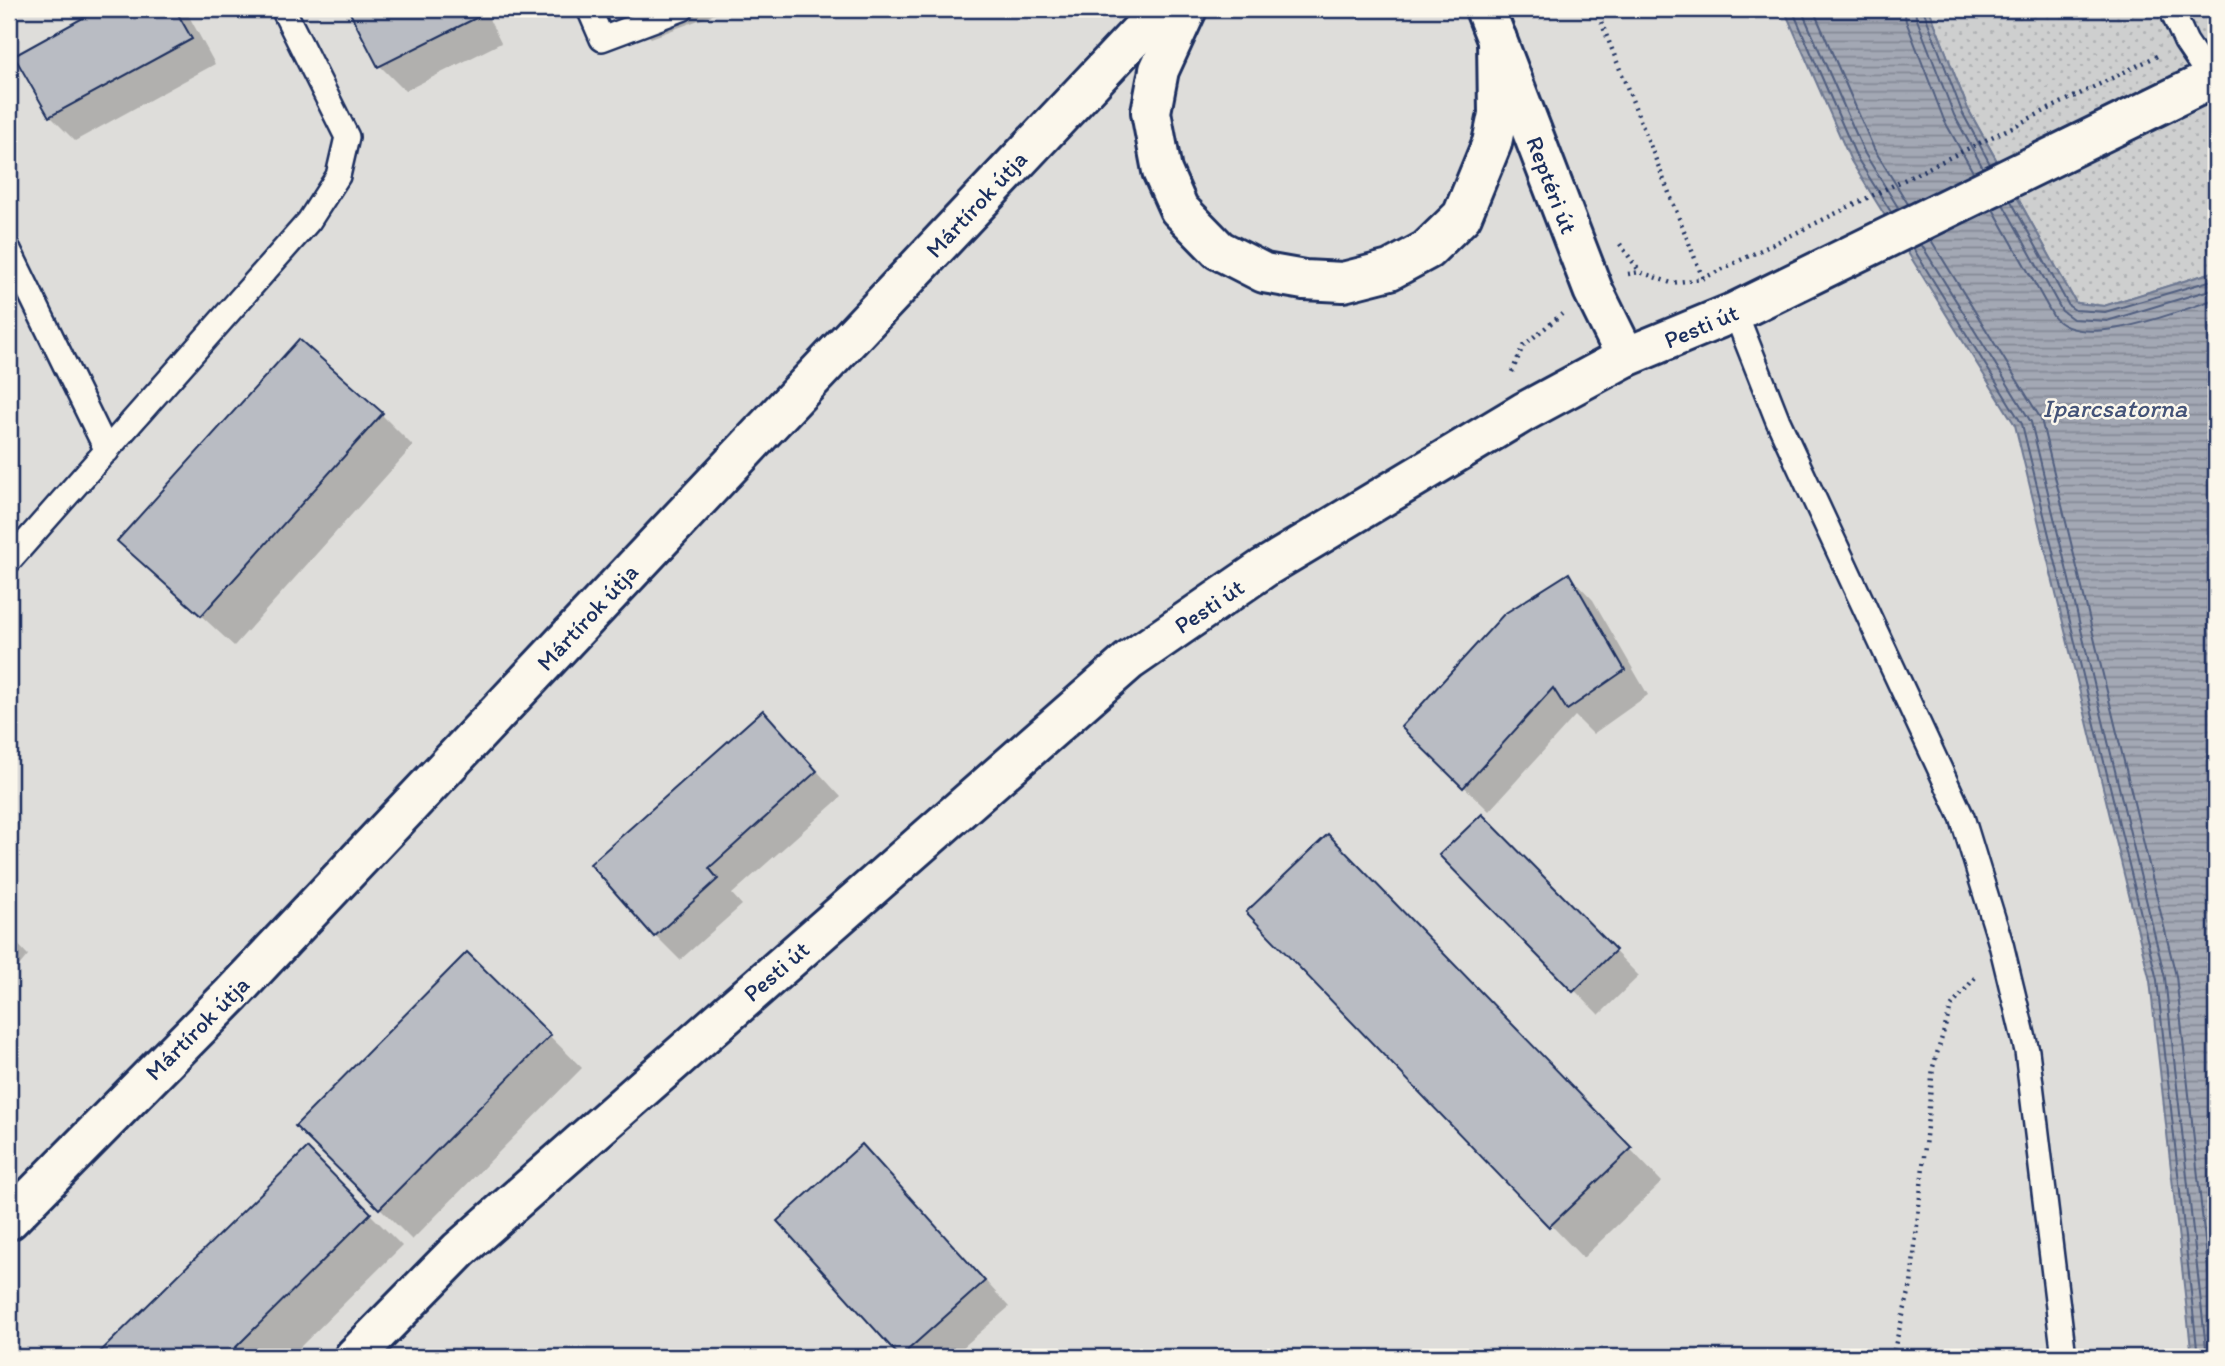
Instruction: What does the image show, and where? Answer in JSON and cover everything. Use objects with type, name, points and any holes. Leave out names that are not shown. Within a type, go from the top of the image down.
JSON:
[{"type":"street","name":"Mártírok útja","points":[[9,1220],[232,994],[1161,9]]},
{"type":"street","points":[[1187,9],[1159,70],[1151,112],[1162,171],[1179,209],[1219,250],[1264,273],[1304,280],[1343,282],[1390,270],[1427,250],[1462,215],[1494,133],[1498,114],[1491,24]]},
{"type":"street","name":"Reptéri út","points":[[1491,24],[1592,290],[1626,357]]},
{"type":"street","name":"Pesti út","points":[[354,1357],[459,1250],[1129,661],[1264,568],[1524,412],[1626,357],[1735,312],[2214,78]]},
{"type":"lane","points":[[9,561],[309,221],[338,176],[347,137],[283,9]]},
{"type":"lane","points":[[589,9],[602,39],[682,9]]},
{"type":"lane","points":[[2171,9],[2186,42],[2214,78]]},
{"type":"lane","points":[[9,250],[107,451]]},
{"type":"lane","points":[[1735,312],[1777,421],[1962,817],[2001,944],[2027,1051],[2064,1357]]},
{"type":"path","points":[[1595,9],[1702,279],[2186,42]]},
{"type":"path","points":[[2211,9],[2216,20]]},
{"type":"path","points":[[1892,1357],[1911,1285],[1933,1067],[1951,1007],[2001,944]]},
{"type":"shaded area","points":[[9,9],[1784,9],[1851,161],[2015,425],[2150,981],[2192,1357],[9,1357]]},
{"type":"shaded area","points":[[1929,9],[2216,9],[2216,271],[2104,306],[2076,303],[1968,109]]},
{"type":"water","name":"Iparcsatorna","points":[[1784,9],[1929,9],[1968,109],[2076,303],[2104,306],[2216,271],[2216,1357],[2192,1357],[2150,981],[2015,425],[1851,161]]},
{"type":"building","points":[[99,9],[175,9],[192,39],[49,117],[14,56]]},
{"type":"building","points":[[348,9],[473,9],[478,17],[378,67]]},
{"type":"building","points":[[299,339],[383,413],[201,616],[117,541]]},
{"type":"building","points":[[1569,573],[1625,670],[1567,710],[1553,688],[1463,788],[1401,727],[1504,614]]},
{"type":"building","points":[[763,710],[817,771],[709,868],[718,879],[654,937],[590,864]]},
{"type":"building","points":[[1482,814],[1616,950],[1573,992],[1439,855]]},
{"type":"building","points":[[1328,834],[1632,1148],[1549,1227],[1246,912]]},
{"type":"building","points":[[467,952],[551,1035],[379,1209],[295,1126]]},
{"type":"building","points":[[862,1144],[985,1281],[900,1357],[777,1221]]},
{"type":"building","points":[[307,1148],[371,1213],[226,1357],[95,1357]]}]
